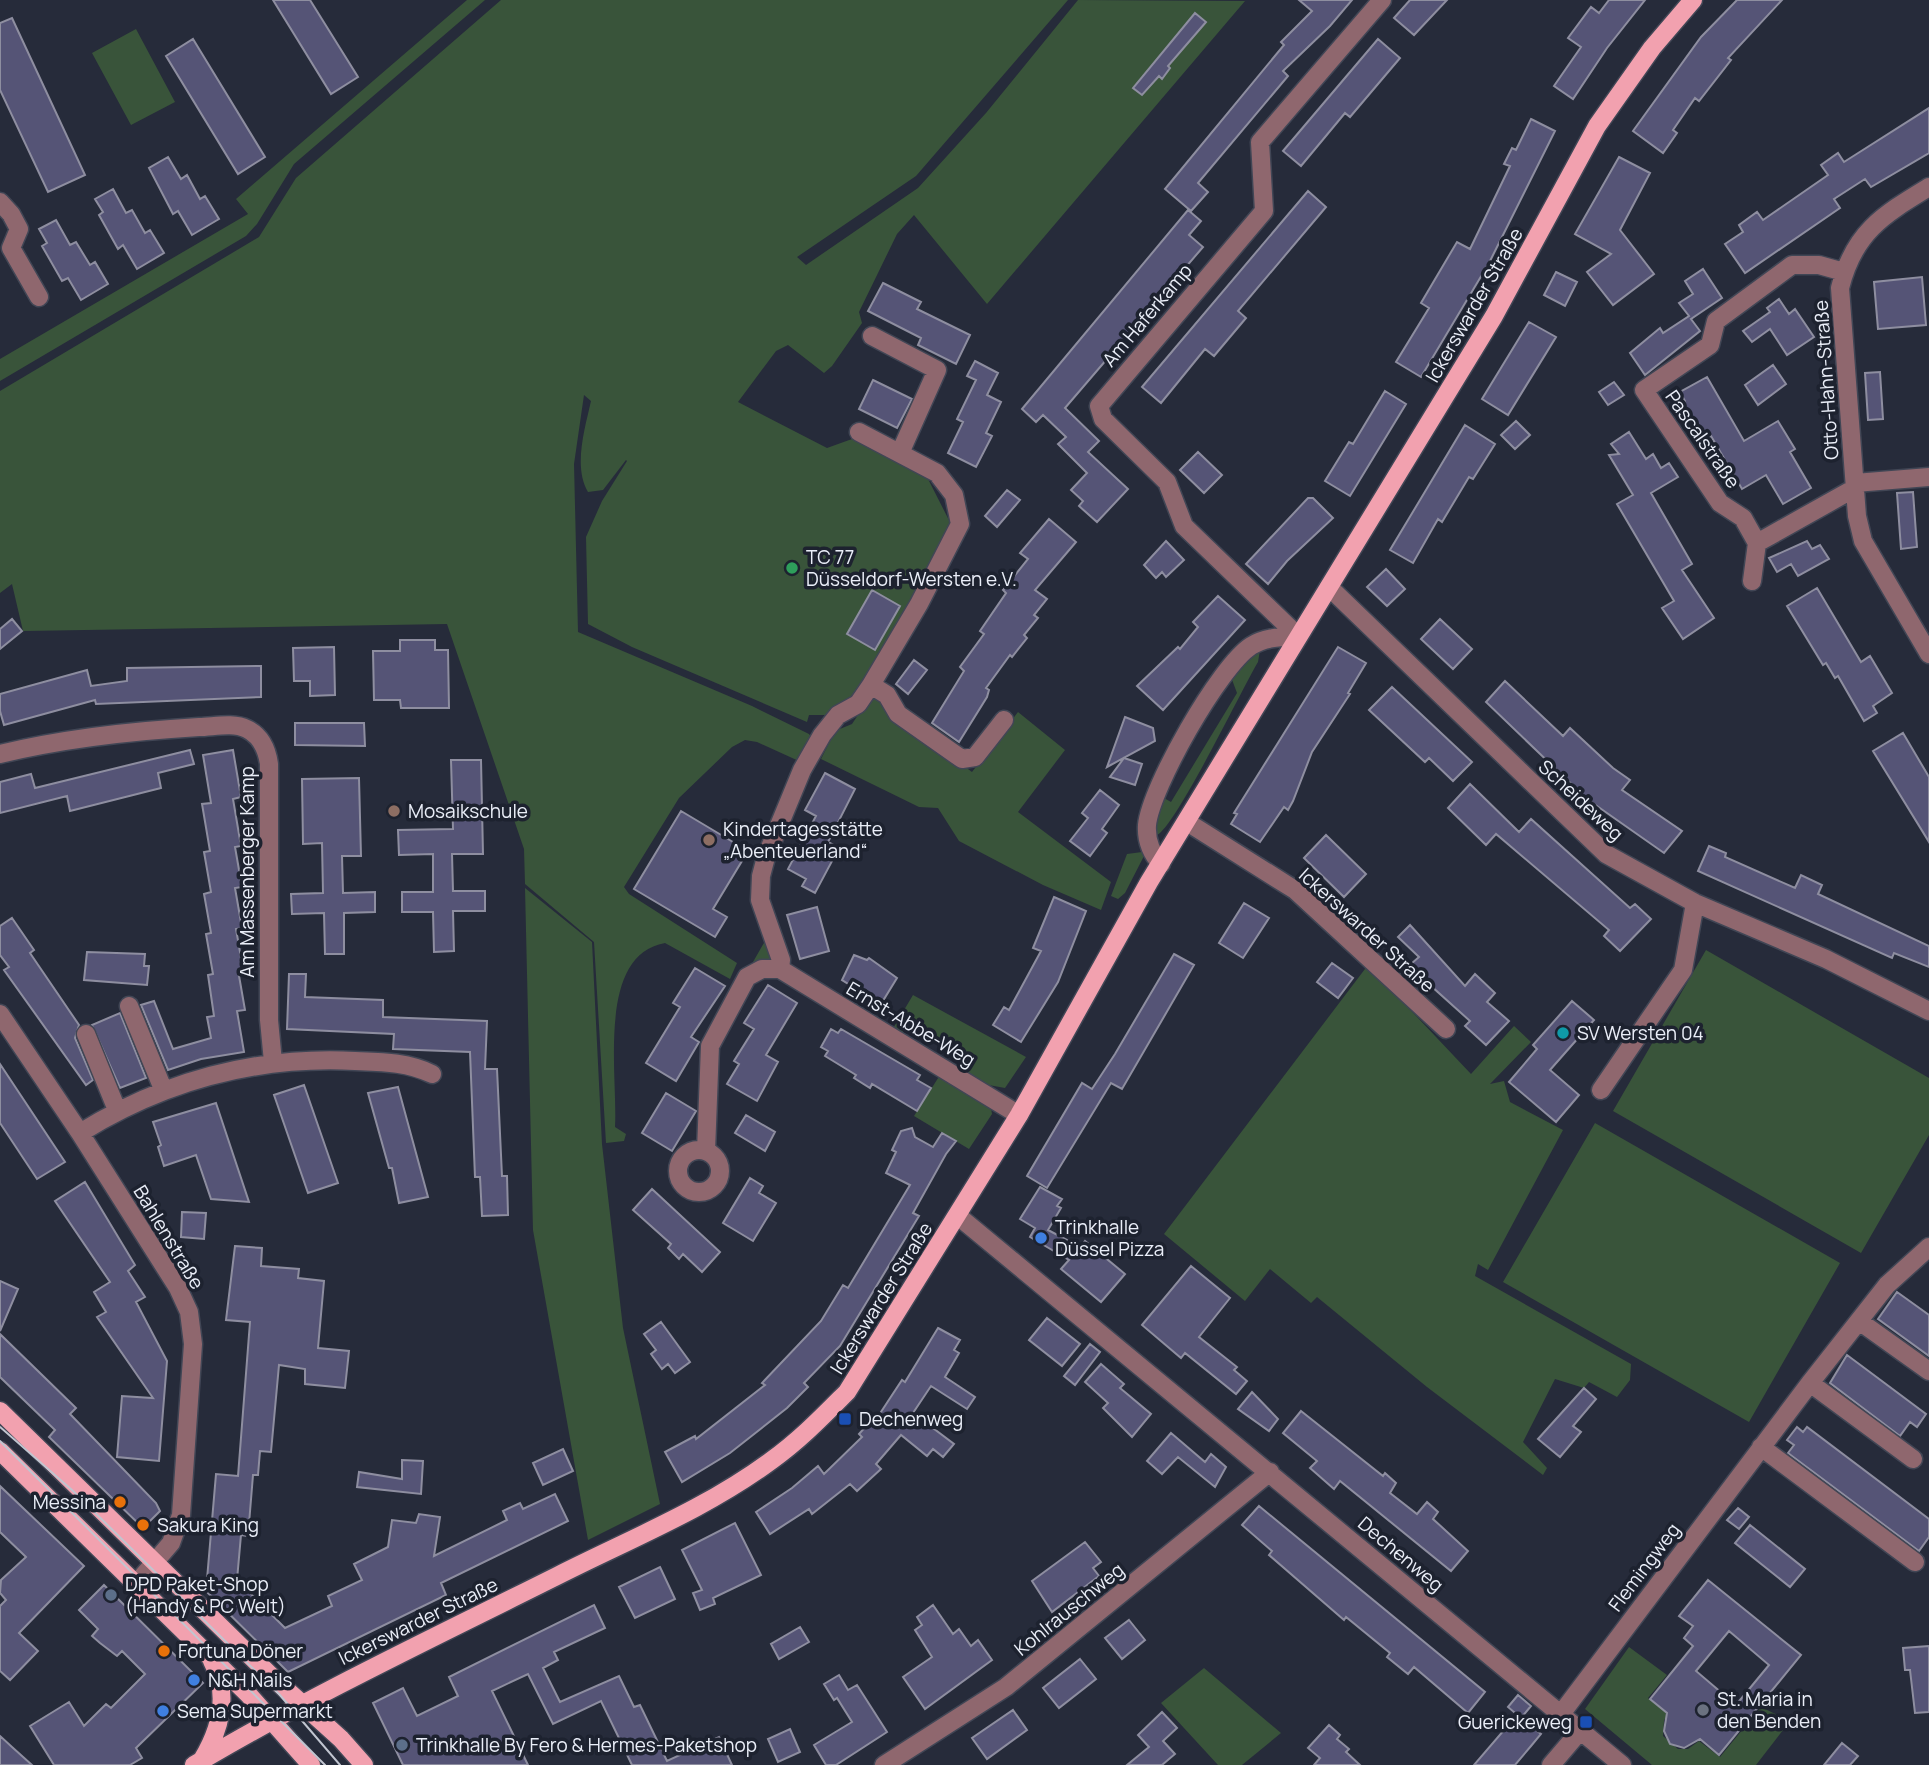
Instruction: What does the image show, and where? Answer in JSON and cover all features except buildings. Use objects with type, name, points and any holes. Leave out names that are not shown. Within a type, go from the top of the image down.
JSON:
[{"type":"main road","name":"Ickerswarder Straße","points":[[198,1763],[304,1704],[595,1557],[657,1529],[727,1490],[773,1460],[811,1429],[847,1392],[1019,1115],[1161,864],[1298,636],[1376,515],[1494,316],[1597,126],[1652,48],[1693,0]]},
{"type":"main road","points":[[0,1411],[364,1765]]},
{"type":"main road","points":[[0,1451],[275,1720],[310,1765]]},
{"type":"main road","points":[[198,1763],[217,1728],[222,1702],[216,1668],[209,1655]]},
{"type":"street","name":"Am Haferkamp","points":[[1298,636],[1184,526],[1167,482],[1103,419],[1099,406],[1264,211],[1260,142],[1381,0]]},
{"type":"street","name":"Otto-Hahn-Straße","points":[[1929,187],[1870,227],[1848,259],[1840,288],[1855,485],[1863,541],[1929,654]]},
{"type":"street","points":[[1,206],[11,214],[19,229],[11,248],[13,257],[39,298]]},
{"type":"street","name":"Pascalstraße","points":[[1757,543],[1743,518],[1720,503],[1644,390],[1710,345],[1717,321],[1792,265],[1819,265],[1844,272]]},
{"type":"street","points":[[872,336],[937,370],[900,453]]},
{"type":"street","points":[[706,1151],[710,1046],[747,977],[762,969],[780,969],[781,960],[761,900],[761,876],[802,770],[818,732],[838,715],[858,704],[871,685],[919,604],[960,524],[954,495],[937,473],[859,432]]},
{"type":"street","name":"Otto-Hahn-Straße","points":[[1855,485],[1929,477]]},
{"type":"street","points":[[1752,581],[1757,543],[1855,485]]},
{"type":"street","name":"Scheideweg","points":[[1329,587],[1606,854],[1695,903],[1826,959],[1929,1011]]},
{"type":"street","points":[[1161,864],[1147,838],[1152,801],[1222,676],[1250,647],[1277,637],[1298,636]]},
{"type":"street","points":[[871,685],[887,695],[898,714],[962,759],[975,757],[1004,720]]},
{"type":"street","name":"Am Massenberger Kamp","points":[[0,754],[73,738],[140,730],[235,726],[256,734],[267,754],[269,764],[269,1020],[274,1062]]},
{"type":"street","name":"Ickerswarder Straße","points":[[1188,822],[1295,890],[1446,1029]]},
{"type":"street","points":[[1601,1090],[1683,970],[1695,903]]},
{"type":"street","name":"Ernst-Abbe-Weg","points":[[780,969],[1019,1115]]},
{"type":"street","points":[[129,1006],[163,1089]]},
{"type":"street","name":"Bahlenstraße","points":[[0,1014],[80,1133],[178,1288],[191,1320],[192,1344],[181,1515],[171,1543],[136,1584]]},
{"type":"street","points":[[86,1034],[117,1110]]},
{"type":"street","points":[[80,1133],[117,1110],[163,1089],[274,1062],[339,1060],[410,1064],[432,1074]]},
{"type":"street","name":"Dechenweg","points":[[958,1216],[1622,1765]]},
{"type":"street","name":"Flemingweg","points":[[1561,1714],[1761,1447],[1887,1285],[1922,1265],[1929,1247]]},
{"type":"street","points":[[1859,1321],[1929,1371]]},
{"type":"street","points":[[1810,1383],[1913,1459]]},
{"type":"street","points":[[1761,1447],[1915,1562]]},
{"type":"street","name":"Kohlrauschweg","points":[[884,1765],[1006,1687],[1270,1472]]},
{"type":"street","points":[[1551,1765],[1580,1731]]},
{"type":"green space","points":[[467,0],[485,0],[294,164],[257,224],[246,236],[0,381],[0,359],[248,214],[236,199]]},
{"type":"green space","points":[[501,0],[1068,0],[916,176],[797,257],[806,265],[918,188],[986,113],[1078,0],[1245,1],[987,304],[914,215],[897,234],[859,312],[862,323],[832,366],[824,373],[788,345],[776,351],[738,402],[827,448],[852,439],[926,475],[954,530],[856,702],[834,715],[809,715],[807,722],[632,647],[588,624],[586,537],[602,501],[627,461],[603,490],[588,492],[581,471],[581,459],[583,435],[591,401],[584,395],[574,464],[578,632],[752,706],[809,734],[812,738],[801,762],[757,742],[745,740],[732,747],[679,798],[624,887],[629,894],[737,963],[730,979],[665,943],[643,952],[628,970],[615,1020],[614,1049],[615,1127],[626,1134],[624,1141],[606,1143],[594,942],[525,884],[524,849],[447,624],[23,631],[12,584],[0,593],[0,391],[259,237],[296,178]]},
{"type":"green space","points":[[136,29],[175,102],[131,125],[92,53]]},
{"type":"green space","points":[[1260,650],[1258,662],[1193,783],[1179,808],[1157,835],[1154,818],[1164,798],[1171,802],[1237,693],[1231,677]]},
{"type":"green space","points":[[874,691],[901,719],[972,772],[1018,712],[1065,750],[1018,812],[1111,882],[1101,910],[1043,885],[959,841],[938,808],[919,807],[821,759],[835,731],[852,724]]},
{"type":"green space","points":[[1142,852],[1144,856],[1125,893],[1118,899],[1111,896],[1127,854]]},
{"type":"green space","points":[[525,888],[592,942],[602,1144],[623,1328],[660,1504],[588,1540],[533,1230]]},
{"type":"green space","points":[[765,941],[774,958],[754,965],[753,962]]},
{"type":"green space","points":[[1706,950],[1929,1078],[1929,1135],[1861,1253],[1613,1111]]},
{"type":"green space","points":[[1368,965],[1471,1074],[1514,1026],[1531,1042],[1490,1084],[1504,1081],[1510,1102],[1563,1130],[1488,1270],[1478,1264],[1475,1276],[1631,1364],[1630,1380],[1617,1397],[1589,1382],[1584,1388],[1555,1379],[1523,1442],[1547,1468],[1543,1475],[1427,1387],[1317,1297],[1311,1303],[1270,1269],[1245,1301],[1164,1234]]},
{"type":"green space","points":[[913,995],[1026,1057],[1005,1088],[983,1084],[963,1073],[970,1061],[908,1024],[900,1036],[891,1032]]},
{"type":"green space","points":[[940,1075],[991,1108],[992,1114],[969,1149],[914,1116]]},
{"type":"green space","points":[[1595,1123],[1840,1263],[1749,1422],[1503,1282]]},
{"type":"green space","points":[[1629,1647],[1667,1675],[1648,1698],[1669,1715],[1664,1720],[1663,1736],[1678,1749],[1688,1749],[1699,1741],[1720,1757],[1761,1707],[1790,1721],[1756,1765],[1652,1765],[1585,1709]]},
{"type":"green space","points":[[1204,1668],[1281,1733],[1242,1765],[1218,1765],[1161,1703]]},
{"type":"tram line","points":[[0,1427],[72,1490],[279,1694],[340,1765]]},
{"type":"tram line","points":[[0,1441],[325,1765]]},
{"type":"place","name":"TC 77 Düsseldorf-Wersten e.V.","points":[[792,568]]},
{"type":"place","name":"Mosaikschule","points":[[394,811]]},
{"type":"place","name":"Kindertagesstätte „Abenteuerland“","points":[[709,840]]},
{"type":"place","name":"SV Wersten 04","points":[[1563,1033]]},
{"type":"place","name":"Trinkhalle Düssel Pizza","points":[[1041,1238]]},
{"type":"place","name":"Dechenweg","points":[[845,1419]]},
{"type":"place","name":"Messina","points":[[120,1502]]},
{"type":"place","name":"Sakura King","points":[[143,1525]]},
{"type":"place","name":"DPD Paket-Shop (Handy & PC Welt)","points":[[111,1595]]},
{"type":"place","name":"Fortuna Döner","points":[[164,1651]]},
{"type":"place","name":"N&H Nails","points":[[194,1680]]},
{"type":"place","name":"St. Maria in den Benden","points":[[1703,1710]]},
{"type":"place","name":"Sema Supermarkt","points":[[163,1711]]},
{"type":"place","name":"Guerickeweg","points":[[1586,1722]]},
{"type":"place","name":"Trinkhalle By Fero & Hermes-Paketshop","points":[[402,1745]]}]
